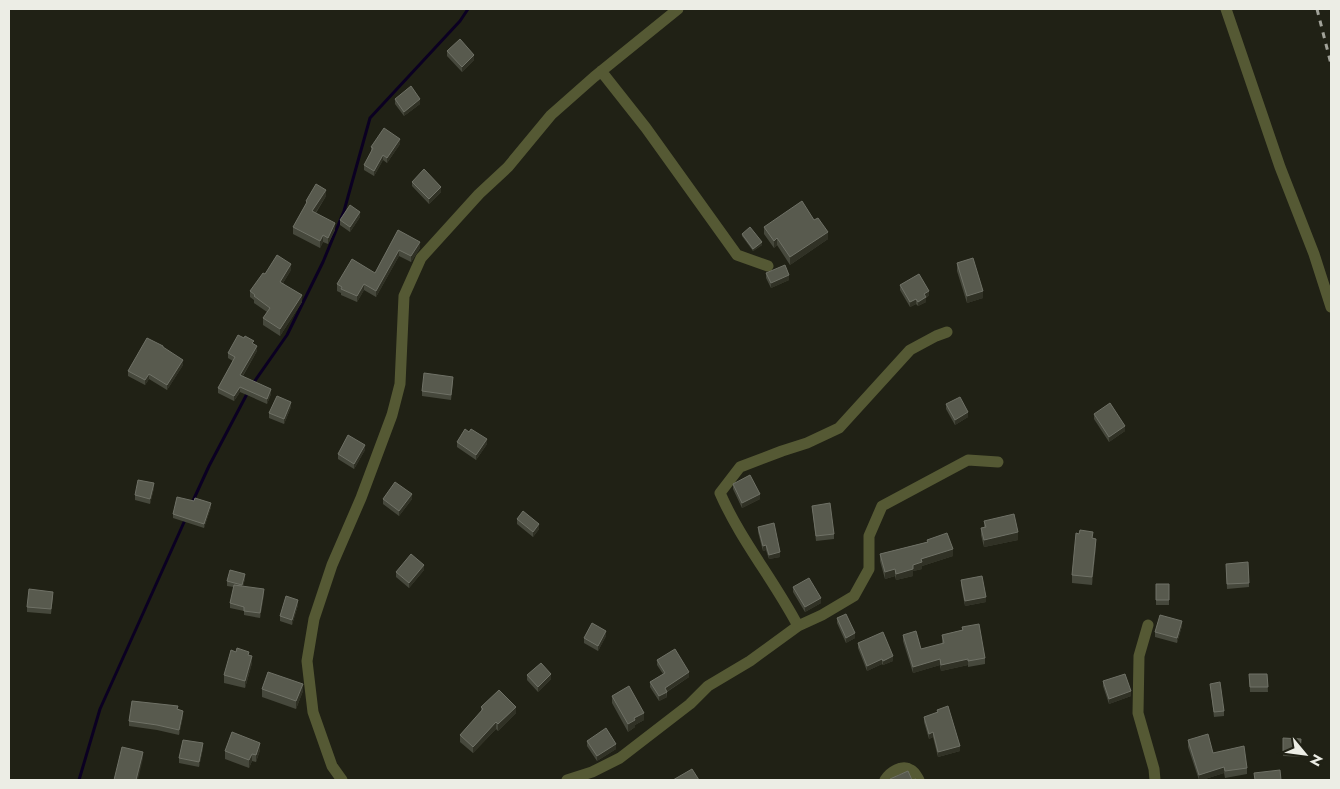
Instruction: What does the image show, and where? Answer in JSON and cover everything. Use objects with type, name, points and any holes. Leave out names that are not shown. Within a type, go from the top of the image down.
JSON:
[{"type":"street","points":[[342,780],[332,766],[313,712],[307,661],[314,619],[332,565],[361,498],[392,415],[400,384],[404,296],[421,258],[479,194],[508,167],[550,115],[678,9]]},
{"type":"street","points":[[1226,9],[1280,167],[1314,254],[1331,307]]},
{"type":"street","points":[[601,71],[646,128],[737,255],[768,266]]},
{"type":"street","points":[[798,626],[786,602],[731,520],[720,493],[740,467],[807,443],[839,428],[910,350],[947,332]]},
{"type":"street","points":[[567,780],[592,772],[620,758],[690,704],[708,686],[750,661],[798,626],[822,615],[854,596],[869,569],[868,536],[882,506],[968,460],[998,462]]},
{"type":"street","points":[[1148,625],[1139,656],[1138,713],[1154,769],[1155,780]]},
{"type":"street","points":[[885,780],[894,770],[905,767],[912,770],[919,780]]},
{"type":"building","points":[[460,39],[474,55],[462,67],[447,51]]},
{"type":"building","points":[[411,86],[420,99],[404,112],[395,99]]},
{"type":"building","points":[[384,128],[400,139],[387,158],[383,155],[374,171],[364,165],[373,148],[371,147]]},
{"type":"building","points":[[424,169],[441,187],[429,199],[412,182]]},
{"type":"building","points":[[316,184],[326,190],[312,211],[335,223],[328,238],[323,235],[320,241],[293,227]]},
{"type":"building","points":[[802,201],[814,220],[818,218],[828,232],[790,257],[777,238],[774,241],[764,227]]},
{"type":"building","points":[[350,205],[360,212],[350,227],[340,220]]},
{"type":"building","points":[[750,227],[762,242],[753,249],[742,234]]},
{"type":"building","points":[[398,230],[420,242],[411,256],[399,250],[376,291],[364,284],[357,296],[341,289],[342,287],[337,284],[352,259],[375,273]]},
{"type":"building","points":[[277,255],[291,264],[280,282],[302,295],[280,329],[263,318],[270,308],[250,291],[263,273],[265,274]]},
{"type":"building","points":[[973,258],[983,291],[967,296],[957,263]]},
{"type":"building","points":[[785,265],[789,275],[771,283],[766,273]]},
{"type":"building","points":[[919,274],[929,291],[924,294],[926,297],[918,302],[916,299],[910,302],[900,285]]},
{"type":"building","points":[[238,335],[244,338],[245,336],[254,341],[252,343],[257,346],[240,375],[271,389],[267,399],[240,387],[234,396],[218,388],[235,357],[228,353]]},
{"type":"building","points":[[147,338],[163,346],[183,360],[167,385],[149,374],[145,380],[128,371]]},
{"type":"building","points":[[424,373],[453,377],[451,395],[422,391]]},
{"type":"building","points":[[277,396],[291,402],[284,419],[269,413]]},
{"type":"building","points":[[960,397],[968,412],[955,420],[946,404]]},
{"type":"building","points":[[1110,403],[1125,426],[1109,437],[1094,414]]},
{"type":"building","points":[[465,429],[469,432],[471,429],[487,439],[476,455],[457,442]]},
{"type":"building","points":[[348,435],[365,445],[354,464],[338,454]]},
{"type":"building","points":[[750,475],[760,494],[742,503],[733,484]]},
{"type":"building","points":[[138,480],[154,483],[150,499],[135,495]]},
{"type":"building","points":[[395,482],[412,494],[399,511],[383,499]]},
{"type":"building","points":[[177,497],[194,501],[195,498],[211,503],[204,524],[173,514]]},
{"type":"building","points":[[830,503],[834,534],[816,536],[812,506]]},
{"type":"building","points":[[523,511],[539,524],[533,532],[517,519]]},
{"type":"building","points":[[1014,514],[1018,532],[984,540],[981,528],[986,527],[984,521]]},
{"type":"building","points":[[774,523],[780,552],[769,555],[766,545],[763,546],[758,527]]},
{"type":"building","points":[[1080,530],[1093,532],[1092,538],[1096,539],[1092,577],[1072,575],[1076,533],[1079,534]]},
{"type":"building","points":[[947,533],[953,549],[921,559],[922,562],[913,565],[913,569],[896,574],[895,569],[885,572],[880,554],[928,542],[927,540]]},
{"type":"building","points":[[411,554],[424,565],[409,583],[396,572]]},
{"type":"building","points":[[1248,562],[1249,583],[1227,584],[1226,564]]},
{"type":"building","points":[[230,570],[245,574],[242,585],[227,581]]},
{"type":"building","points":[[982,576],[986,597],[965,601],[961,580]]},
{"type":"building","points":[[809,578],[821,598],[805,607],[793,587]]},
{"type":"building","points":[[1156,584],[1169,584],[1169,600],[1156,600]]},
{"type":"building","points":[[234,585],[264,589],[260,613],[244,611],[244,607],[230,603]]},
{"type":"building","points":[[29,589],[53,592],[51,609],[27,607]]},
{"type":"building","points":[[286,596],[298,600],[292,620],[280,616]]},
{"type":"building","points":[[846,614],[855,633],[846,638],[837,618]]},
{"type":"building","points":[[1160,615],[1182,621],[1177,638],[1155,632]]},
{"type":"building","points":[[592,623],[606,631],[598,646],[584,638]]},
{"type":"building","points":[[979,624],[985,658],[968,661],[968,659],[941,665],[940,659],[913,667],[903,635],[916,631],[921,649],[944,643],[942,635],[963,630],[962,627]]},
{"type":"building","points":[[883,632],[893,656],[867,666],[858,643]]},
{"type":"building","points":[[237,648],[249,652],[248,655],[252,656],[245,681],[224,675],[231,650],[236,652]]},
{"type":"building","points":[[675,649],[689,672],[665,688],[667,692],[659,696],[650,682],[665,673],[657,660]]},
{"type":"building","points":[[541,663],[551,674],[538,687],[527,675]]},
{"type":"building","points":[[268,672],[303,684],[296,701],[262,689]]},
{"type":"building","points":[[1125,674],[1131,691],[1109,699],[1103,681]]},
{"type":"building","points":[[1249,674],[1267,674],[1268,687],[1250,687]]},
{"type":"building","points":[[1220,682],[1224,711],[1214,712],[1210,684]]},
{"type":"building","points":[[629,686],[644,713],[634,718],[635,720],[628,724],[612,696]]},
{"type":"building","points":[[499,690],[516,707],[498,724],[496,722],[473,747],[460,735],[483,709],[481,707]]},
{"type":"building","points":[[132,701],[178,706],[177,709],[183,711],[179,730],[129,721]]},
{"type":"building","points":[[948,706],[960,746],[938,752],[933,732],[929,734],[924,717]]},
{"type":"building","points":[[606,728],[616,744],[597,756],[587,741]]},
{"type":"building","points":[[232,732],[260,743],[256,755],[252,754],[249,760],[225,751]]},
{"type":"building","points":[[1208,734],[1213,753],[1244,746],[1247,768],[1225,771],[1224,767],[1199,775],[1188,740]]},
{"type":"building","points":[[1283,738],[1301,739],[1300,752],[1283,751]]},
{"type":"building","points":[[183,740],[203,743],[199,762],[179,758]]},
{"type":"building","points":[[122,747],[143,752],[136,780],[114,780]]},
{"type":"building","points":[[692,769],[699,780],[673,780]]},
{"type":"building","points":[[1280,770],[1281,780],[1255,780],[1254,773]]},
{"type":"building","points":[[908,771],[912,780],[890,780],[890,779]]},
{"type":"waterway","points":[[252,385],[287,335],[323,262],[344,211],[370,118],[460,21],[468,9]]},
{"type":"waterway","points":[[192,503],[248,392]]},
{"type":"waterway","points":[[79,780],[100,709],[185,520]]},
{"type":"railway","points":[[1317,9],[1331,64]]}]
